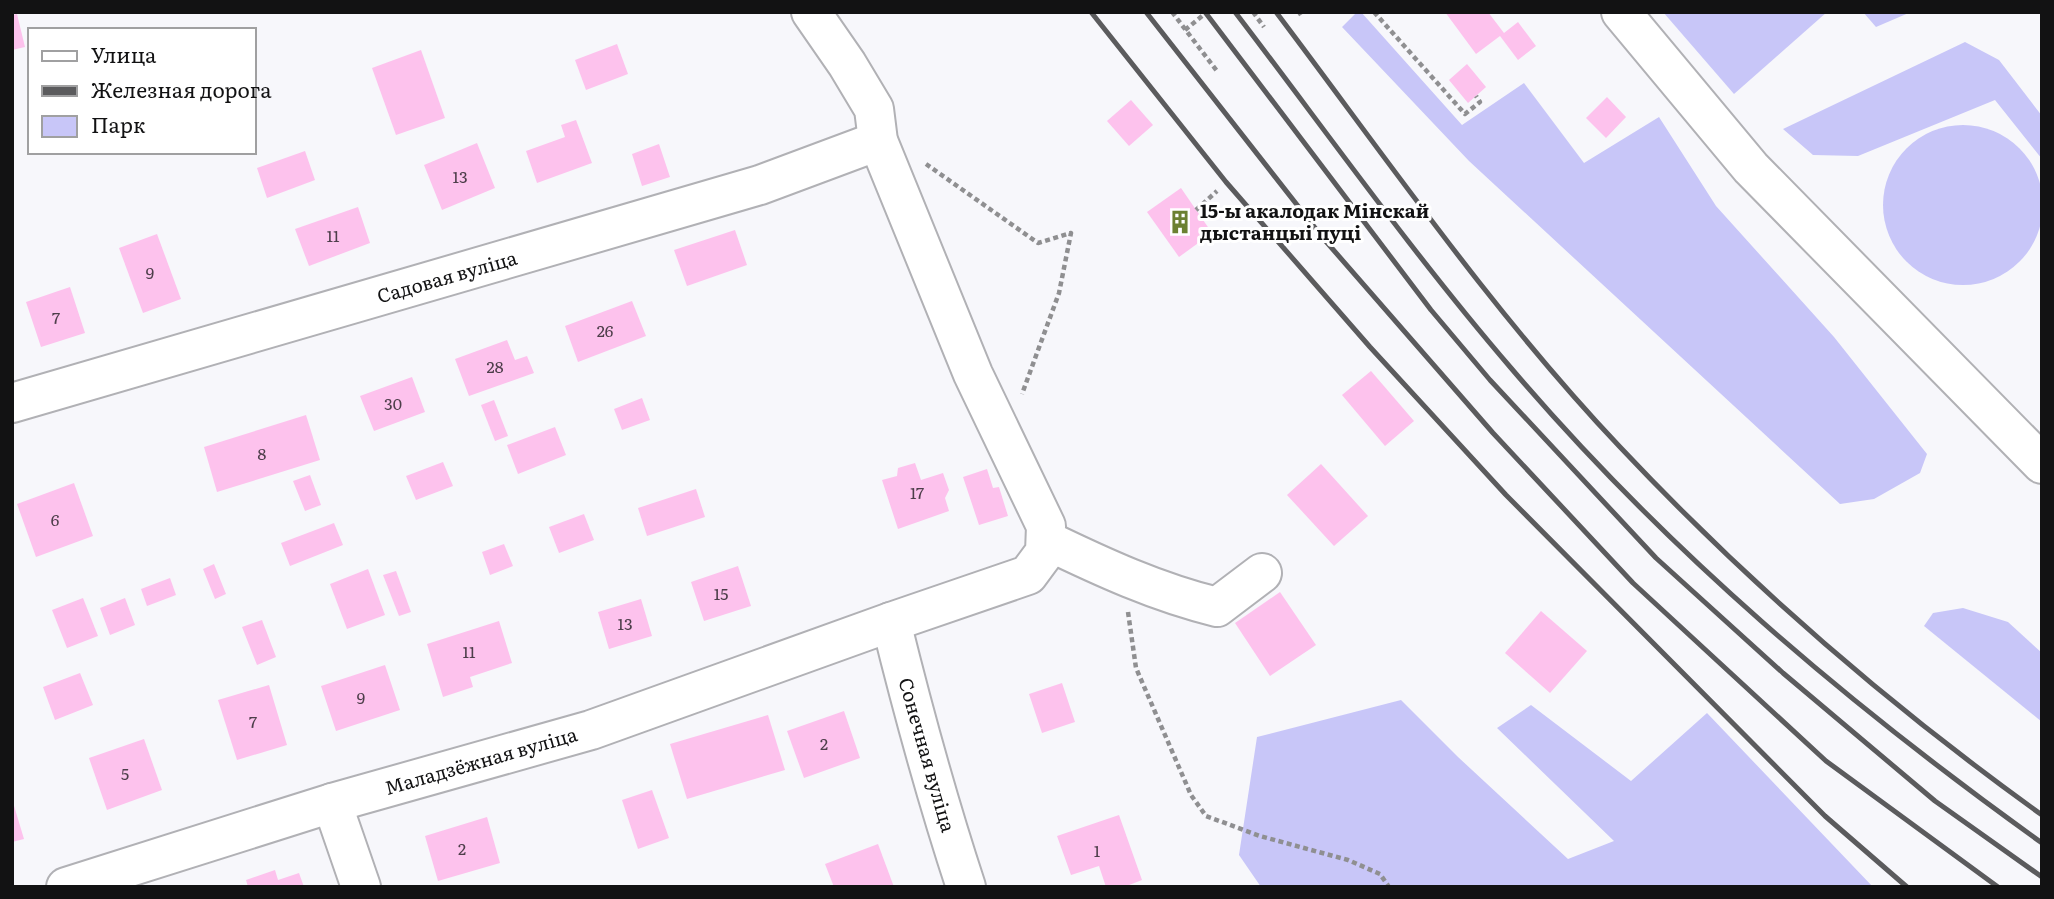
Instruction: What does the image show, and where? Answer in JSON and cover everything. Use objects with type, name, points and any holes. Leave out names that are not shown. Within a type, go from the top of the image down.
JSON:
[{"type":"street","points":[[811,12],[874,109],[878,141],[973,374],[1046,526],[1046,540],[1123,577],[1178,597],[1217,607],[1262,573]]},
{"type":"street","points":[[1621,12],[1751,168],[2042,464]]},
{"type":"street","name":"Садовая вуліца","points":[[12,403],[760,185],[878,141]]},
{"type":"street","name":"Маладзёжная вуліца","points":[[66,887],[332,803],[591,730],[1028,575],[1045,552],[1046,540]]},
{"type":"street","name":"Сонечная вуліца","points":[[891,622],[917,729],[966,887]]},
{"type":"street","points":[[332,803],[361,887]]},
{"type":"path","points":[[1172,12],[1217,71]]},
{"type":"path","points":[[1185,30],[1208,12]]},
{"type":"path","points":[[1253,12],[1264,27]]},
{"type":"path","points":[[1374,12],[1465,114],[1480,102],[1476,96]]},
{"type":"path","points":[[878,141],[923,161],[1038,243],[1071,233],[1059,293],[1024,389],[1002,437]]},
{"type":"path","points":[[1196,210],[1217,191]]},
{"type":"path","points":[[1123,577],[1136,668],[1191,795],[1206,816],[1260,836],[1348,860],[1380,874],[1389,887]]},
{"type":"green space","points":[[1357,12],[1361,12],[1462,125],[1524,83],[1584,163],[1659,117],[1716,206],[1834,337],[1927,454],[1920,473],[1874,499],[1840,504],[1469,161],[1342,27]]},
{"type":"green space","points":[[1663,12],[1827,12],[1734,94]]},
{"type":"green space","points":[[1863,12],[1911,12],[1876,27]]},
{"type":"green space","points":[[1965,42],[1999,60],[2042,116],[2042,159],[1995,100],[1858,156],[1813,155],[1783,129]]},
{"type":"green space","points":[[1963,125],[1994,131],[2020,148],[2037,174],[2043,205],[2037,236],[2020,262],[1994,279],[1963,285],[1932,279],[1906,262],[1889,236],[1883,205],[1889,174],[1906,148],[1932,131]]},
{"type":"green space","points":[[1963,608],[2008,622],[2042,653],[2042,722],[1924,626],[1933,613]]},
{"type":"green space","points":[[1401,700],[1568,859],[1614,841],[1497,728],[1531,705],[1631,781],[1707,713],[1873,887],[1261,887],[1239,855],[1257,737]]},
{"type":"building","points":[[1445,12],[1488,12],[1504,33],[1518,22],[1536,46],[1518,60],[1500,36],[1476,54]]},
{"type":"building","points":[[17,14],[25,47],[12,50],[12,15]]},
{"type":"building","points":[[617,44],[628,74],[586,90],[575,60]]},
{"type":"building","points":[[421,50],[445,118],[396,135],[372,68]]},
{"type":"building","points":[[1467,64],[1486,87],[1468,103],[1449,80]]},
{"type":"building","points":[[1607,97],[1626,117],[1606,138],[1586,118]]},
{"type":"building","points":[[1131,100],[1153,125],[1129,146],[1107,121]]},
{"type":"building","points":[[576,120],[592,163],[537,183],[526,151],[565,137],[561,125]]},
{"type":"building","points":[[477,143],[495,188],[442,210],[424,165]]},
{"type":"building","points":[[659,144],[670,177],[642,186],[632,154]]},
{"type":"building","points":[[305,151],[315,180],[267,198],[257,168]]},
{"type":"building","name":"15-ы акалодак Мінскай дыстанцыі пуці","points":[[1181,188],[1212,233],[1179,257],[1147,212]]},
{"type":"building","points":[[358,207],[370,243],[309,266],[295,229]]},
{"type":"building","points":[[735,230],[747,265],[687,286],[674,250]]},
{"type":"building","points":[[157,234],[181,299],[143,313],[119,248]]},
{"type":"building","points":[[70,287],[85,333],[41,347],[26,302]]},
{"type":"building","points":[[632,301],[646,336],[578,362],[565,326]]},
{"type":"building","points":[[507,340],[515,360],[527,356],[534,373],[469,396],[455,359]]},
{"type":"building","points":[[1371,371],[1414,421],[1385,446],[1342,395]]},
{"type":"building","points":[[412,377],[425,412],[374,431],[360,396]]},
{"type":"building","points":[[642,398],[650,420],[622,430],[614,409]]},
{"type":"building","points":[[494,400],[508,436],[495,441],[481,405]]},
{"type":"building","points":[[306,415],[320,460],[217,492],[204,447]]},
{"type":"building","points":[[555,427],[566,455],[518,474],[507,445]]},
{"type":"building","points":[[443,462],[453,486],[416,500],[406,476]]},
{"type":"building","points":[[915,463],[921,480],[943,473],[949,490],[945,498],[949,511],[898,529],[882,480],[897,476],[898,468]]},
{"type":"building","points":[[1321,464],[1368,516],[1334,546],[1287,495]]},
{"type":"building","points":[[987,469],[993,488],[999,487],[1008,516],[979,525],[963,477]]},
{"type":"building","points":[[310,475],[321,505],[305,511],[293,481]]},
{"type":"building","points":[[74,483],[93,536],[36,557],[17,504]]},
{"type":"building","points":[[696,489],[705,517],[647,536],[638,508]]},
{"type":"building","points":[[584,514],[594,540],[559,553],[549,527]]},
{"type":"building","points":[[334,523],[343,545],[290,566],[281,543]]},
{"type":"building","points":[[504,544],[513,566],[490,575],[482,552]]},
{"type":"building","points":[[214,564],[226,594],[215,599],[203,569]]},
{"type":"building","points":[[738,566],[751,606],[704,621],[691,582]]},
{"type":"building","points":[[368,569],[385,615],[347,629],[330,584]]},
{"type":"building","points":[[396,571],[411,612],[399,616],[383,575]]},
{"type":"building","points":[[170,578],[176,595],[147,606],[141,589]]},
{"type":"building","points":[[1280,592],[1316,645],[1270,676],[1235,623]]},
{"type":"building","points":[[83,598],[98,636],[67,648],[52,610]]},
{"type":"building","points":[[125,598],[135,625],[110,635],[100,608]]},
{"type":"building","points":[[641,599],[652,636],[609,649],[598,612]]},
{"type":"building","points":[[1541,611],[1587,651],[1550,693],[1505,653]]},
{"type":"building","points":[[262,620],[276,657],[257,665],[242,627]]},
{"type":"building","points":[[499,621],[512,663],[470,677],[473,687],[443,697],[427,644]]},
{"type":"building","points":[[385,665],[400,710],[336,731],[321,686]]},
{"type":"building","points":[[80,673],[93,705],[55,720],[43,687]]},
{"type":"building","points":[[1062,683],[1075,722],[1042,733],[1029,694]]},
{"type":"building","points":[[269,685],[287,745],[237,760],[218,700]]},
{"type":"building","points":[[844,711],[860,758],[804,778],[787,731]]},
{"type":"building","points":[[768,715],[785,770],[687,799],[670,744]]},
{"type":"building","points":[[144,739],[162,790],[107,810],[89,758]]},
{"type":"building","points":[[652,790],[669,838],[638,849],[622,800]]},
{"type":"building","points":[[12,799],[24,839],[12,842]]},
{"type":"building","points":[[1119,815],[1142,880],[1124,887],[1106,887],[1099,866],[1071,875],[1057,836]]},
{"type":"building","points":[[487,817],[500,863],[438,881],[425,836]]},
{"type":"building","points":[[878,844],[894,887],[834,887],[825,864]]},
{"type":"building","points":[[275,870],[278,880],[299,873],[304,887],[248,887],[246,880]]},
{"type":"railway","points":[[1091,12],[1226,182],[1370,347],[1506,495],[1825,816],[1907,887]]},
{"type":"railway","points":[[1146,12],[1323,238],[1493,433],[1633,583],[1826,761],[1998,887]]},
{"type":"railway","points":[[1205,12],[1431,310],[1490,380],[1656,558],[1783,673],[1935,801],[2042,877]]},
{"type":"railway","points":[[1235,12],[1475,325],[1570,435],[1632,499],[1696,562],[1830,680],[1899,736],[2042,843]]},
{"type":"railway","points":[[1276,12],[1485,289],[1573,396],[1620,447],[1719,547],[1822,641],[1930,731],[2042,815]]},
{"type":"place","name":"15-ы акалодак Мінскай дыстанцыі пуці","points":[[1180,222]]}]
